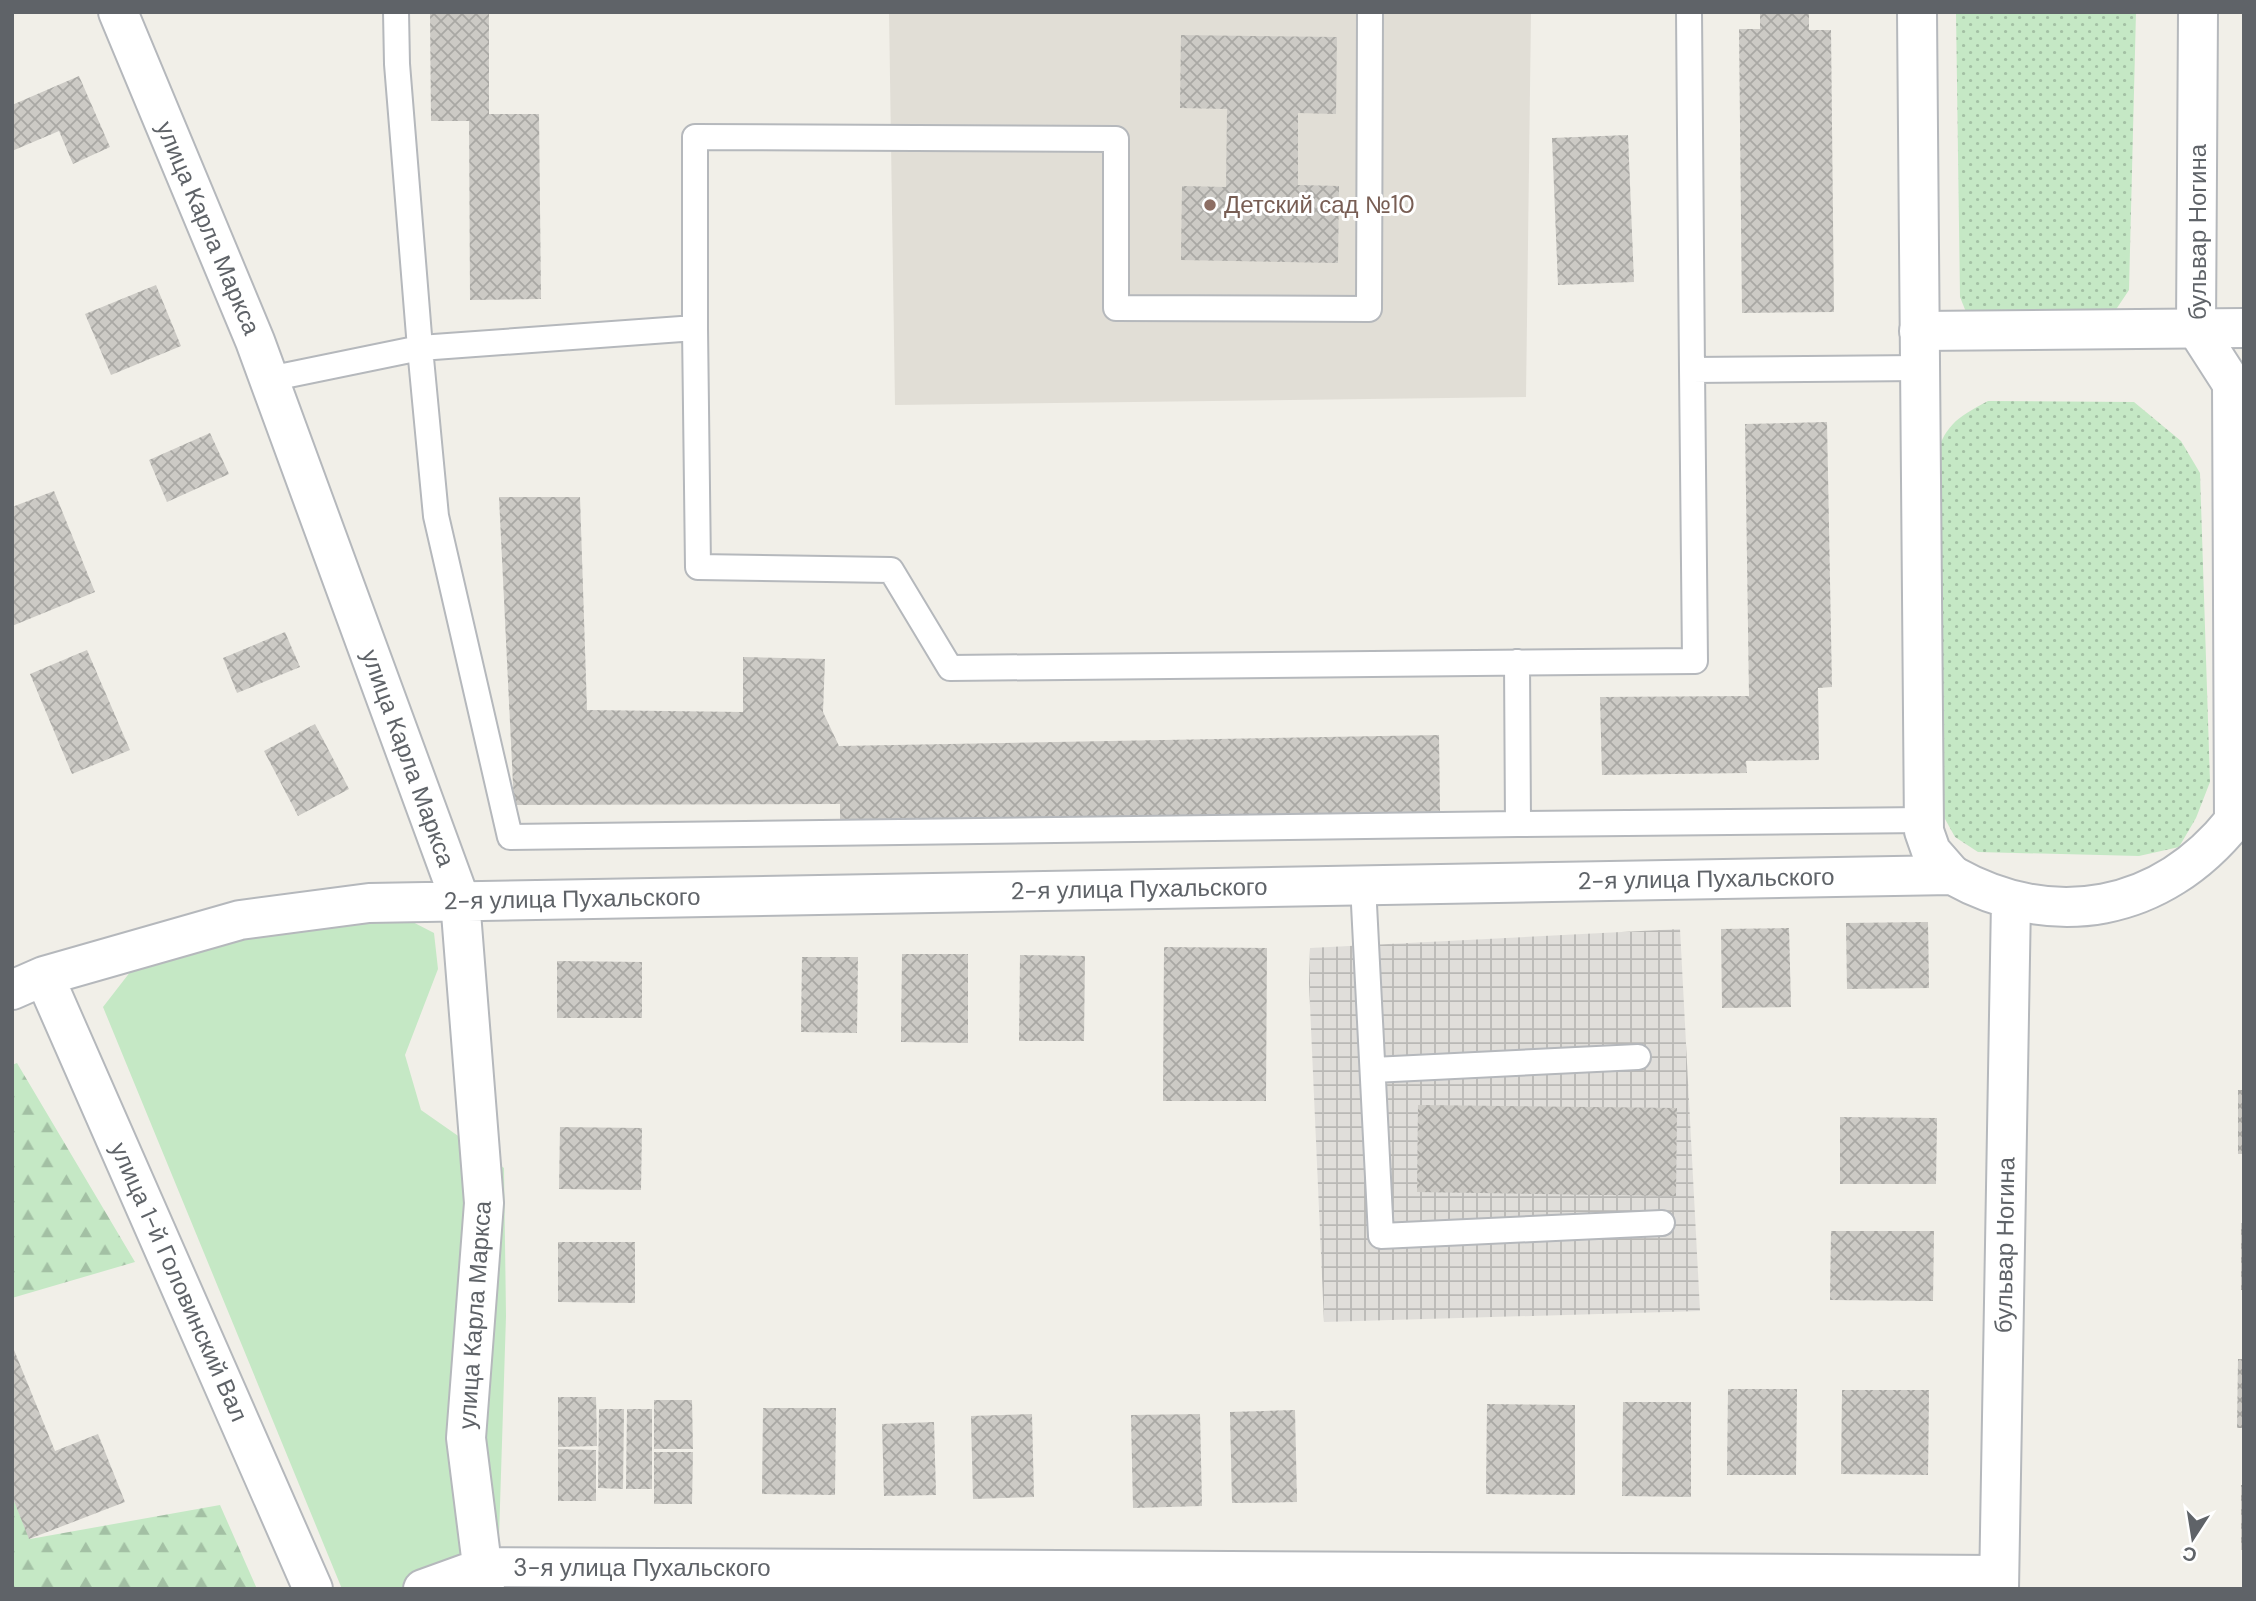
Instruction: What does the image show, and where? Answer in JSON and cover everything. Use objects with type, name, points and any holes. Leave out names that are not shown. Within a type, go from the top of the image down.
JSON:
[{"type":"street","name":"улица Карла Маркса","points":[[118,12],[269,379],[460,900],[484,1203],[466,1438],[484,1578]]},
{"type":"street","points":[[1917,12],[1924,820],[1931,851],[1952,875]]},
{"type":"street","name":"бульвар Ногина","points":[[2198,12],[2196,328],[2232,384],[2239,821]]},
{"type":"street","points":[[1919,349],[2196,328],[2244,328]]},
{"type":"street","name":"2-я улица Пухальского","points":[[28,983],[240,920],[369,903],[1952,875],[2011,901],[2047,907],[2083,907],[2135,895],[2190,865],[2239,821]]},
{"type":"street","name":"бульвар Ногина","points":[[1998,1582],[2011,901]]},
{"type":"street","name":"улица 1-й Головинский Вал","points":[[28,983],[313,1589]]},
{"type":"street","name":"3-я улица Пухальского","points":[[423,1589],[484,1578],[1998,1582]]},
{"type":"lane","points":[[396,12],[397,64],[436,516],[510,836],[1924,820]]},
{"type":"lane","points":[[1370,12],[1369,309],[1116,308],[1116,139],[695,137],[698,567],[891,570],[950,668],[1695,661],[1689,12]]},
{"type":"lane","points":[[269,379],[420,348],[695,328]]},
{"type":"lane","points":[[1692,370],[1919,349]]},
{"type":"lane","points":[[1517,662],[1518,824]]},
{"type":"lane","points":[[1363,885],[1381,1236],[1662,1223]]},
{"type":"lane","points":[[1373,1070],[1638,1057]]},
{"type":"shaded area","name":"Детский сад №10","points":[[889,12],[1531,12],[1526,397],[895,405]]},
{"type":"shaded area","points":[[1680,929],[1700,1311],[1324,1322],[1309,983],[1310,948]]},
{"type":"green space","points":[[1956,12],[2136,12],[2129,290],[2101,332],[1972,327],[1960,297]]},
{"type":"green space","points":[[1988,401],[2134,402],[2181,441],[2200,473],[2210,782],[2196,818],[2179,847],[2139,856],[1978,852],[1955,837],[1935,801],[1933,462],[1942,439],[1953,424]]},
{"type":"green space","points":[[405,918],[434,933],[438,969],[405,1055],[421,1110],[504,1168],[506,1316],[499,1537],[502,1589],[342,1589],[103,1007],[134,967],[195,949],[325,925]]},
{"type":"green space","points":[[17,1063],[135,1262],[12,1298],[12,1065]]},
{"type":"green space","points":[[12,1496],[30,1539],[220,1505],[257,1589],[12,1589]]},
{"type":"building","points":[[430,12],[489,12],[489,114],[539,114],[541,299],[470,300],[469,121],[431,121]]},
{"type":"building","points":[[1760,12],[1809,12],[1809,30],[1831,30],[1834,312],[1742,313],[1739,29],[1760,29]]},
{"type":"building","points":[[1181,35],[1337,37],[1336,114],[1298,113],[1298,185],[1339,186],[1338,263],[1181,260],[1182,186],[1226,187],[1227,109],[1180,108]]},
{"type":"building","points":[[79,76],[110,147],[73,164],[59,131],[12,151],[12,105]]},
{"type":"building","points":[[1628,135],[1634,282],[1558,285],[1552,138]]},
{"type":"building","points":[[156,285],[181,346],[111,375],[85,314]]},
{"type":"building","points":[[1827,422],[1832,687],[1818,688],[1819,760],[1746,761],[1747,773],[1602,775],[1600,697],[1749,696],[1745,424]]},
{"type":"building","points":[[210,433],[229,474],[167,502],[149,460]]},
{"type":"building","points":[[54,491],[95,592],[12,626],[12,507]]},
{"type":"building","points":[[499,497],[580,497],[587,710],[743,712],[743,657],[825,659],[823,712],[839,746],[1439,735],[1440,814],[840,826],[840,804],[514,805]]},
{"type":"building","points":[[285,632],[300,667],[237,693],[223,658]]},
{"type":"building","points":[[87,650],[130,750],[72,774],[30,674]]},
{"type":"building","points":[[315,724],[349,789],[298,816],[264,751]]},
{"type":"building","points":[[1928,922],[1929,988],[1847,989],[1846,923]]},
{"type":"building","points":[[1789,928],[1791,1007],[1722,1008],[1721,929]]},
{"type":"building","points":[[1164,947],[1267,948],[1266,1101],[1163,1101]]},
{"type":"building","points":[[902,954],[968,954],[968,1043],[901,1042]]},
{"type":"building","points":[[1020,955],[1085,956],[1084,1041],[1019,1041]]},
{"type":"building","points":[[802,957],[858,957],[857,1033],[801,1032]]},
{"type":"building","points":[[557,961],[642,962],[642,1018],[557,1018]]},
{"type":"building","points":[[2238,1090],[2244,1090],[2244,1154],[2238,1154]]},
{"type":"building","points":[[1418,1105],[1677,1108],[1676,1196],[1417,1192]]},
{"type":"building","points":[[1840,1117],[1937,1118],[1936,1184],[1840,1184]]},
{"type":"building","points":[[560,1127],[642,1128],[641,1190],[559,1189]]},
{"type":"building","points":[[2241,1223],[2244,1223],[2244,1290],[2241,1290]]},
{"type":"building","points":[[1831,1231],[1934,1231],[1933,1301],[1830,1300]]},
{"type":"building","points":[[558,1242],[635,1242],[635,1303],[558,1302]]},
{"type":"building","points":[[12,1345],[55,1451],[98,1434],[125,1502],[29,1539],[12,1496]]},
{"type":"building","points":[[2238,1359],[2244,1359],[2244,1428],[2237,1428]]},
{"type":"building","points":[[1728,1389],[1797,1389],[1796,1475],[1727,1475]]},
{"type":"building","points":[[1842,1390],[1929,1390],[1928,1475],[1841,1474]]},
{"type":"building","points":[[558,1397],[596,1397],[597,1446],[558,1447]]},
{"type":"building","points":[[654,1400],[692,1400],[693,1449],[654,1449]]},
{"type":"building","points":[[1623,1402],[1691,1402],[1691,1497],[1622,1496]]},
{"type":"building","points":[[1487,1404],[1575,1405],[1575,1495],[1486,1494]]},
{"type":"building","points":[[763,1408],[836,1408],[835,1495],[762,1494]]},
{"type":"building","points":[[599,1409],[624,1409],[623,1489],[598,1488]]},
{"type":"building","points":[[627,1409],[652,1409],[652,1489],[626,1489]]},
{"type":"building","points":[[1295,1410],[1297,1502],[1232,1503],[1230,1412]]},
{"type":"building","points":[[1032,1414],[1034,1497],[973,1499],[971,1416]]},
{"type":"building","points":[[1200,1414],[1202,1506],[1133,1508],[1131,1415]]},
{"type":"building","points":[[934,1422],[936,1495],[884,1496],[882,1424]]},
{"type":"building","points":[[558,1449],[596,1450],[596,1501],[558,1501]]},
{"type":"building","points":[[654,1452],[693,1452],[692,1504],[654,1504]]},
{"type":"building","points":[[2241,1485],[2244,1485],[2244,1550],[2241,1550]]},
{"type":"place","name":"Детский сад №10","points":[[1210,205]]}]
